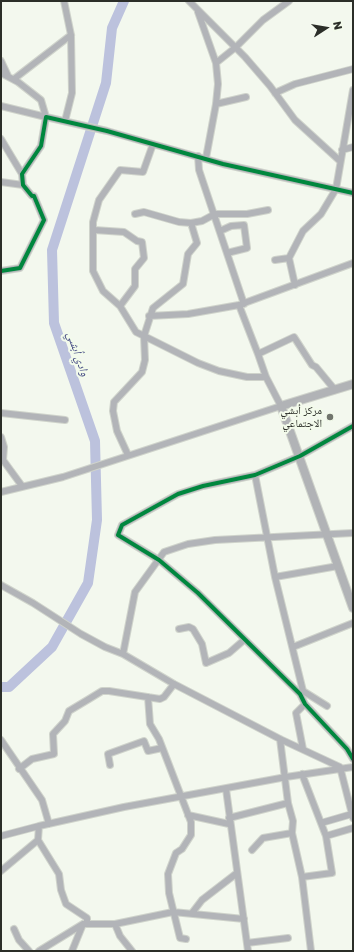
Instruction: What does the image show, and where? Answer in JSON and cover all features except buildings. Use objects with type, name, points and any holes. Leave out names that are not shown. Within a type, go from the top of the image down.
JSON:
[{"type":"street","points":[[64,1],[71,36],[72,93],[65,120]]},
{"type":"street","points":[[190,1],[196,9],[236,47],[295,120],[340,162]]},
{"type":"street","points":[[216,63],[236,47],[263,20],[289,1]]},
{"type":"street","points":[[196,9],[216,63],[218,84],[216,104],[206,158]]},
{"type":"street","points":[[14,79],[71,36]]},
{"type":"street","points":[[1,61],[8,76]]},
{"type":"street","points":[[274,93],[295,84],[353,69]]},
{"type":"street","points":[[1,73],[14,79],[41,100],[46,117],[41,146],[22,174]]},
{"type":"street","points":[[295,285],[289,258],[303,231],[321,214],[336,189],[353,90]]},
{"type":"street","points":[[216,104],[246,97]]},
{"type":"street","points":[[1,106],[65,120],[198,156],[353,193]]},
{"type":"street","points":[[1,139],[22,174],[23,185],[32,196],[34,196],[44,220],[20,268],[1,271]]},
{"type":"street","points":[[153,144],[143,172],[120,170],[99,200],[93,222],[93,271],[103,291],[120,306],[136,332],[198,363],[219,371],[247,377],[266,377]]},
{"type":"street","points":[[342,150],[353,147]]},
{"type":"street","points":[[198,156],[199,170],[227,253],[241,305],[266,377],[281,406],[300,456],[353,608]]},
{"type":"street","points":[[1,182],[23,185]]},
{"type":"street","points":[[135,214],[144,212],[179,222],[191,222],[202,221],[214,214],[247,214],[268,210]]},
{"type":"street","points":[[128,455],[117,431],[112,411],[114,402],[142,372],[145,360],[144,336],[149,316],[153,308],[183,284],[188,254],[197,243],[191,222]]},
{"type":"street","points":[[220,231],[231,226],[244,225],[247,248],[227,253]]},
{"type":"street","points":[[94,230],[124,232],[137,241],[142,242],[144,258],[135,269],[135,286],[120,306]]},
{"type":"street","points":[[275,260],[289,258]]},
{"type":"street","points":[[149,316],[188,314],[241,305],[353,263]]},
{"type":"street","points":[[258,354],[294,336],[312,365],[316,367],[334,390]]},
{"type":"street","points":[[1,492],[63,476],[353,384]]},
{"type":"street","points":[[1,413],[65,420]]},
{"type":"street","points":[[327,706],[302,692],[244,640],[198,593],[159,560],[118,535],[122,525],[178,494],[203,486],[255,475],[300,456],[353,426]]},
{"type":"street","points":[[1,437],[4,447],[2,459],[22,486]]},
{"type":"street","points":[[255,475],[275,577],[293,647],[305,704],[353,759]]},
{"type":"street","points":[[123,654],[135,592],[164,552],[188,544],[215,540],[353,533]]},
{"type":"street","points":[[275,577],[338,566]]},
{"type":"street","points":[[1,585],[105,647],[123,654],[174,684],[280,739],[340,767],[353,816],[322,823]]},
{"type":"street","points":[[293,647],[353,623]]},
{"type":"street","points":[[179,629],[189,627],[193,629],[202,644],[206,663],[229,653],[244,640]]},
{"type":"street","points":[[19,769],[32,759],[54,754],[53,734],[65,721],[69,711],[89,699],[102,692],[162,698],[174,684]]},
{"type":"street","points":[[148,697],[150,724],[158,735],[191,822],[191,835],[182,848],[176,853],[168,874],[173,912],[176,915],[180,938],[186,939]]},
{"type":"street","points":[[303,749],[296,713],[305,704]]},
{"type":"street","points":[[280,739],[286,777],[288,803],[293,821],[292,833],[302,877],[311,951]]},
{"type":"street","points":[[1,740],[19,769],[42,800],[49,824]]},
{"type":"street","points":[[110,765],[108,754],[144,741],[148,751],[162,748]]},
{"type":"street","points":[[1,836],[39,826],[180,796],[340,767],[353,767]]},
{"type":"street","points":[[302,774],[326,836],[332,873],[302,877]]},
{"type":"street","points":[[226,788],[229,821],[248,951]]},
{"type":"street","points":[[188,815],[229,821],[288,803]]},
{"type":"street","points":[[39,826],[38,840],[59,874],[61,893],[66,904],[87,918],[72,951]]},
{"type":"street","points":[[326,836],[353,828]]},
{"type":"street","points":[[252,850],[264,838],[292,833]]},
{"type":"street","points":[[1,871],[38,840]]},
{"type":"street","points":[[192,913],[207,896],[237,873]]},
{"type":"street","points":[[39,951],[85,924],[115,924],[173,912],[244,919]]},
{"type":"street","points":[[115,924],[120,936],[132,951]]},
{"type":"street","points":[[14,930],[18,940],[29,951]]},
{"type":"street","points":[[247,943],[288,938]]},
{"type":"waterway","name":"وادي أبشي","points":[[1,687],[9,687],[52,647],[88,583],[97,520],[95,441],[54,323],[52,250],[106,83],[112,28],[124,1]]},
{"type":"cycle path","points":[[1,271],[20,268],[44,220],[34,196],[32,196],[23,185],[22,174],[41,146],[46,117],[107,131],[223,164],[353,193]]},
{"type":"cycle path","points":[[353,426],[300,456],[255,475],[203,486],[178,494],[122,525],[118,535],[159,560],[198,593],[300,694],[305,704],[347,749],[353,759]]},
{"type":"place","name":"مركز أبشي الاجتماعي","points":[[330,417]]}]
